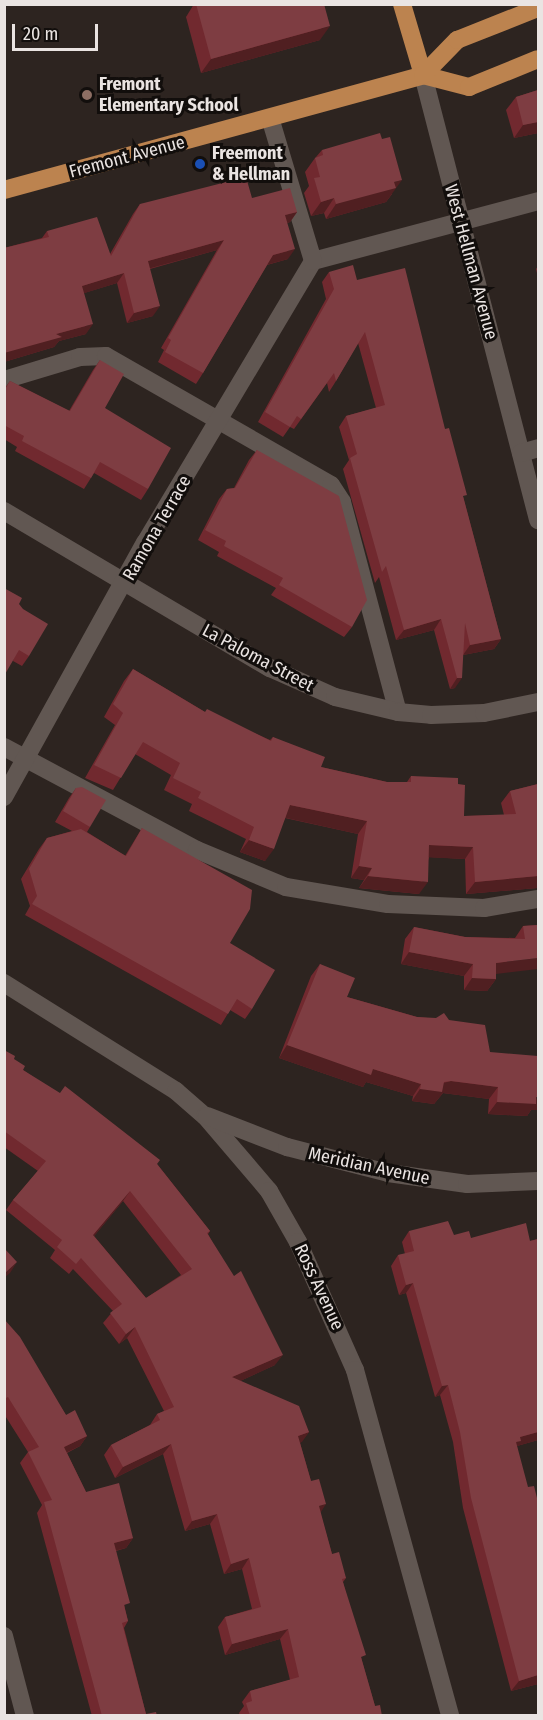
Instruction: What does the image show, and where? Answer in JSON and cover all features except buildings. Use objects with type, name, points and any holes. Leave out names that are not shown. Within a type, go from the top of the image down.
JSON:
[{"type":"main road","name":"West Hellman Avenue","points":[[402,4],[423,75]]},
{"type":"main road","points":[[538,8],[457,40],[423,75],[469,87],[538,59]]},
{"type":"main road","name":"Fremont Avenue","points":[[4,190],[423,75]]},
{"type":"street","name":"West Hellman Avenue","points":[[423,75],[461,224],[530,451],[538,520]]},
{"type":"street","points":[[270,118],[313,261],[461,224],[538,201]]},
{"type":"street","name":"Ramona Terrace","points":[[4,797],[124,585],[313,261]]},
{"type":"street","points":[[4,380],[80,357],[106,356],[219,424],[324,480],[338,493],[398,712]]},
{"type":"street","name":"La Paloma Street","points":[[4,511],[124,585],[303,684],[335,697],[398,712],[458,715],[538,702]]},
{"type":"street","points":[[4,747],[197,850],[286,887],[388,904],[473,908],[538,899]]},
{"type":"street","name":"Ross Avenue","points":[[4,983],[146,1069],[205,1116],[269,1191],[338,1327],[369,1415],[450,1716]]},
{"type":"street","name":"Meridian Avenue","points":[[205,1116],[287,1147],[388,1173],[467,1184],[538,1181]]},
{"type":"street","points":[[4,1636],[26,1716]]},
{"type":"place","name":"Fremont Elementary School","points":[[87,95]]},
{"type":"place","name":"Freemont & Hellman","points":[[200,164]]}]
